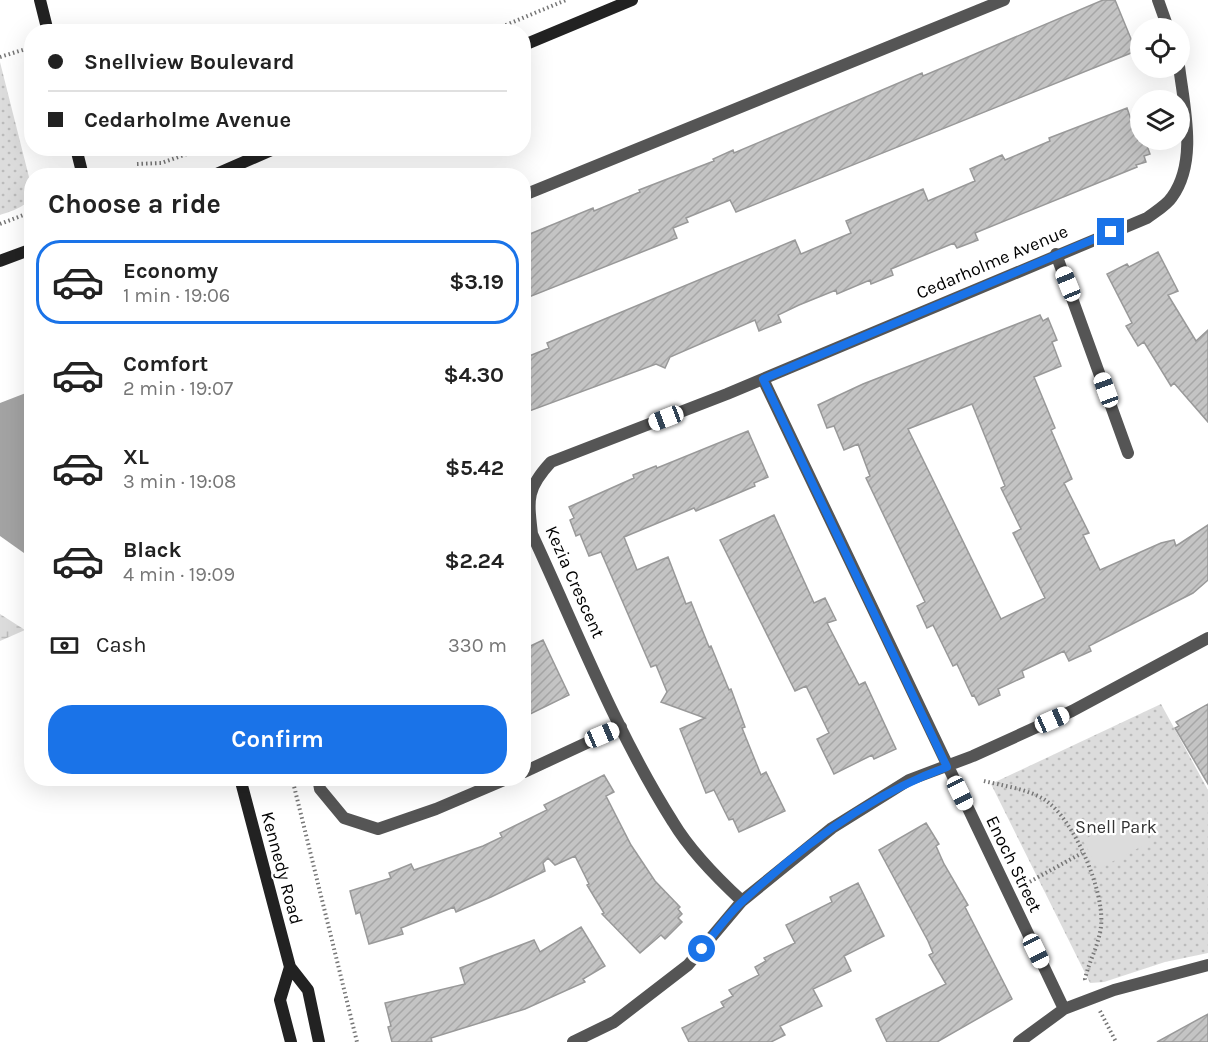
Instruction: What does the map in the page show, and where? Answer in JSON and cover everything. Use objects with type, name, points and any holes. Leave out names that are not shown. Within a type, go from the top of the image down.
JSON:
[{"type":"main road","points":[[40,0],[46,24]]},
{"type":"main road","points":[[531,42],[632,0]]},
{"type":"main road","points":[[230,168],[258,156]]},
{"type":"main road","points":[[0,261],[24,252]]},
{"type":"main road","name":"Kennedy Road","points":[[242,786],[290,967],[308,990],[319,1042]]},
{"type":"main road","points":[[290,967],[280,1000],[291,1042]]},
{"type":"street","points":[[531,192],[1004,0]]},
{"type":"street","points":[[1158,0],[1164,18]]},
{"type":"street","name":"Cedarholme Avenue","points":[[763,379],[1056,254],[1147,218],[1172,198],[1186,170],[1185,116],[1180,78]]},
{"type":"street","points":[[1056,254],[1128,453]]},
{"type":"street","points":[[763,379],[947,767]]},
{"type":"street","name":"Kezia Crescent","points":[[531,491],[535,480],[552,462],[763,379]]},
{"type":"street","name":"Kezia Crescent","points":[[531,526],[532,534],[621,727],[673,824],[718,879],[742,901]]},
{"type":"street","points":[[573,1042],[614,1022],[688,965],[742,901],[832,828],[909,780],[947,767],[1072,711],[1208,638]]},
{"type":"street","points":[[531,769],[621,727]]},
{"type":"street","name":"Enoch Street","points":[[947,767],[1064,1009]]},
{"type":"street","points":[[319,786],[344,818],[378,829],[436,809],[490,786]]},
{"type":"street","points":[[1019,1042],[1064,1009],[1153,978],[1208,965]]},
{"type":"path","points":[[508,24],[566,0]]},
{"type":"path","points":[[0,57],[24,50]]},
{"type":"path","points":[[137,164],[161,164],[182,156]]},
{"type":"path","points":[[0,224],[24,215]]},
{"type":"path","points":[[984,781],[1029,794],[1055,807],[1082,853],[1097,886],[1101,906],[1101,927],[1085,979],[1116,1042]]},
{"type":"path","points":[[294,786],[357,1042]]},
{"type":"path","points":[[1008,893],[1082,853]]},
{"type":"green space","points":[[0,62],[27,168],[24,168],[24,204],[0,215]]},
{"type":"green space","points":[[0,614],[24,630],[0,641]]},
{"type":"green space","name":"Snell Park","points":[[1161,704],[1208,790],[1208,953],[1165,962],[1104,982],[1090,983],[991,784]]},
{"type":"green space","points":[[1134,813],[1150,842],[1098,869],[1083,840]]},
{"type":"shaded area","points":[[24,394],[24,553],[0,536],[0,403]]},
{"type":"building","points":[[1103,0],[1115,0],[1130,36],[1130,53],[736,212],[730,200],[686,218],[688,222],[673,228],[677,238],[531,296],[531,234],[593,208],[594,211],[640,192],[639,190],[714,161],[713,159],[733,150],[734,153],[922,73],[923,76]]},
{"type":"building","points":[[1127,108],[1130,117],[1130,150],[1149,150],[1150,154],[1144,156],[1146,162],[1136,165],[1137,167],[975,233],[978,240],[957,248],[954,243],[891,269],[893,275],[871,284],[870,280],[837,294],[836,290],[799,305],[778,315],[781,322],[759,331],[755,320],[670,357],[665,368],[656,364],[531,410],[531,355],[549,348],[547,343],[795,240],[801,254],[851,233],[846,221],[923,189],[928,201],[975,181],[970,169],[1002,155],[1005,160],[1050,141],[1049,138]]},
{"type":"building","points":[[1158,252],[1178,291],[1168,295],[1196,341],[1208,330],[1208,422],[1174,383],[1171,386],[1144,342],[1138,346],[1126,326],[1132,323],[1107,274],[1127,264],[1129,267]]},
{"type":"building","points":[[1040,315],[1043,321],[1048,318],[1057,340],[1052,342],[1061,366],[1034,377],[1055,428],[1051,430],[1072,479],[1064,483],[1089,533],[1083,535],[1100,570],[1161,543],[1174,540],[1176,546],[1208,525],[1208,580],[1193,593],[1089,646],[1091,651],[1069,661],[1064,651],[1022,671],[1024,677],[998,689],[1000,695],[979,705],[974,695],[972,696],[957,664],[953,666],[933,625],[927,628],[917,606],[925,602],[866,478],[870,476],[858,444],[844,450],[834,426],[827,428],[818,405],[863,384]],"holes":[[[972,404],[1005,486],[1001,488],[1021,529],[1013,533],[1045,598],[1001,619],[908,429]]]},
{"type":"building","points":[[748,431],[768,477],[754,483],[755,486],[713,504],[696,511],[694,508],[624,537],[637,570],[668,557],[686,604],[691,602],[709,647],[711,646],[729,690],[731,689],[745,727],[742,728],[761,775],[766,772],[785,811],[739,832],[733,819],[729,820],[714,790],[706,793],[680,729],[705,718],[661,702],[667,692],[656,665],[651,667],[601,552],[589,556],[580,534],[576,536],[570,520],[574,518],[569,507],[634,478],[633,475],[656,466],[657,468]]},
{"type":"building","points":[[774,515],[814,603],[825,598],[836,620],[827,623],[859,685],[865,682],[896,749],[874,759],[872,755],[834,774],[817,739],[829,733],[806,686],[795,691],[720,540]]},
{"type":"building","points":[[543,640],[569,695],[531,714],[531,646]]},
{"type":"building","points":[[1208,704],[1208,784],[1175,728],[1179,726],[1176,722]]},
{"type":"building","points":[[604,775],[614,792],[606,796],[631,845],[655,881],[680,907],[678,909],[682,914],[678,918],[682,922],[665,939],[661,935],[640,953],[602,914],[604,913],[587,885],[589,884],[575,856],[555,865],[548,858],[543,863],[545,871],[491,897],[456,912],[454,907],[401,928],[403,934],[369,944],[360,912],[356,914],[350,891],[391,878],[389,873],[411,864],[414,870],[483,846],[502,837],[500,833],[547,810],[544,805]]},
{"type":"building","points":[[926,823],[939,844],[936,846],[944,864],[968,905],[965,907],[1012,999],[937,1042],[887,1042],[876,1019],[946,984],[929,955],[933,953],[928,941],[879,850]]},
{"type":"building","points":[[858,883],[884,936],[844,956],[851,971],[813,989],[822,1006],[780,1026],[785,1035],[771,1042],[689,1042],[682,1028],[724,1007],[721,1002],[733,996],[729,990],[759,975],[755,967],[766,961],[764,958],[795,943],[786,925],[832,902],[830,897]]},
{"type":"building","points":[[581,927],[605,966],[583,979],[585,982],[525,1009],[431,1038],[432,1042],[392,1042],[388,1027],[391,1026],[385,1003],[465,984],[460,968],[534,940],[540,952]]},
{"type":"building","points":[[1208,1014],[1208,1042],[1157,1042]]},
{"type":"route","points":[[702,949],[742,901],[832,828],[909,780],[947,767],[763,379],[1111,232]]}]
